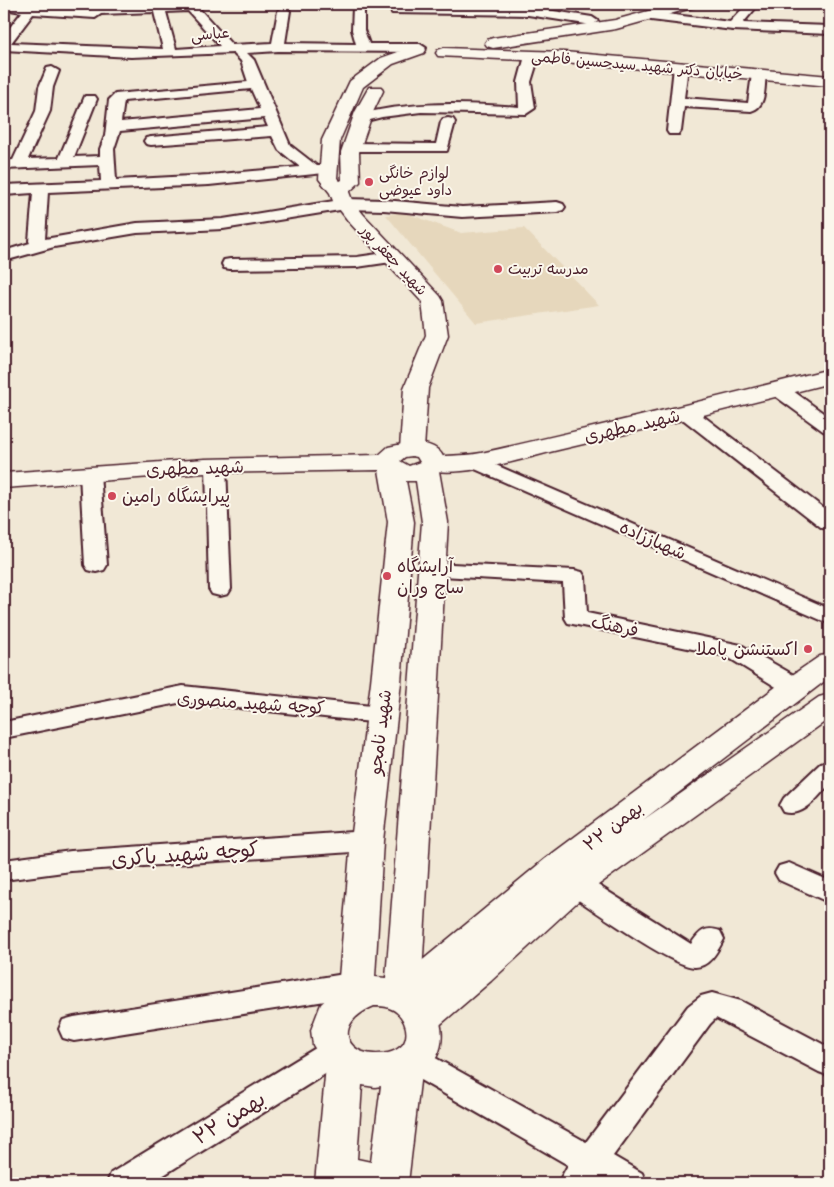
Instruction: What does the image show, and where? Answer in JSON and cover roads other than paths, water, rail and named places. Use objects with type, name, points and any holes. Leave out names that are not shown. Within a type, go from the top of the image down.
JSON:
[{"type":"street","points":[[5,4],[30,10],[94,14],[190,5],[232,48],[248,60],[256,85],[284,147],[321,170]]},
{"type":"street","points":[[357,4],[359,6],[358,30],[364,48]]},
{"type":"street","name":"شهید جعفر پور","points":[[410,463],[416,388],[437,335],[432,301],[342,198],[321,170],[331,140],[356,84],[387,61],[431,51],[617,18],[672,4]]},
{"type":"street","name":"شهید جعفر پور","points":[[342,198],[351,182],[351,147],[362,118],[380,80],[395,67],[431,51],[616,24],[690,4]]},
{"type":"street","points":[[733,26],[753,4]]},
{"type":"street","points":[[396,10],[439,7],[529,7],[592,21]]},
{"type":"street","points":[[159,8],[171,53]]},
{"type":"street","points":[[4,46],[30,10]]},
{"type":"street","points":[[278,47],[284,11]]},
{"type":"street","points":[[651,16],[733,26],[825,30],[828,17]]},
{"type":"street","name":"عباسی","points":[[4,46],[84,46],[171,53],[232,48],[278,47],[431,51]]},
{"type":"street","name":"خیابان دکتر شهید سیدحسین فاطمی","points":[[431,51],[681,67],[830,81]]},
{"type":"street","points":[[362,118],[384,112],[420,107],[522,111],[528,108],[523,92],[526,73],[532,56]]},
{"type":"street","points":[[674,130],[681,67]]},
{"type":"street","points":[[11,165],[43,110],[46,87],[52,71]]},
{"type":"street","points":[[677,102],[751,107],[755,104],[759,74]]},
{"type":"street","points":[[109,184],[107,149],[116,100],[120,97],[256,85]]},
{"type":"street","points":[[65,162],[90,100]]},
{"type":"street","points":[[112,127],[268,113]]},
{"type":"street","points":[[351,147],[442,148],[448,122]]},
{"type":"street","points":[[151,141],[277,131]]},
{"type":"street","points":[[11,165],[107,160]]},
{"type":"street","points":[[4,190],[209,180],[321,170]]},
{"type":"street","points":[[41,188],[45,242]]},
{"type":"street","points":[[4,256],[45,242],[137,228],[223,224],[342,198],[384,205],[462,212],[557,207]]},
{"type":"street","points":[[4,240],[45,242]]},
{"type":"street","points":[[230,264],[358,262],[392,257]]},
{"type":"street","name":"شهید مطهری","points":[[4,480],[216,466],[475,462],[687,413],[830,376]]},
{"type":"street","points":[[778,389],[830,427]]},
{"type":"street","points":[[687,413],[830,523]]},
{"type":"street","name":"شهباززاده","points":[[475,462],[830,618]]},
{"type":"street","points":[[410,463],[435,522],[412,1008]]},
{"type":"street","name":"شهید نامجو","points":[[357,990],[367,841],[401,522],[410,463]]},
{"type":"street","points":[[216,466],[220,589]]},
{"type":"street","points":[[90,474],[96,565]]},
{"type":"street","name":"فرهنگ","points":[[432,570],[574,577],[576,618],[733,650],[795,687]]},
{"type":"street","name":"۲۲ بهمن","points":[[412,1008],[557,868],[795,687],[830,663]]},
{"type":"street","name":"کوچه شهید منصوری","points":[[4,730],[183,694],[381,715]]},
{"type":"street","name":"۲۲ بهمن","points":[[412,1008],[478,971],[575,884],[830,704]]},
{"type":"street","points":[[793,805],[830,769]]},
{"type":"street","name":"کوچه شهید باکری","points":[[4,870],[71,861],[367,841]]},
{"type":"street","points":[[789,873],[830,893]]},
{"type":"street","points":[[575,884],[684,953],[695,956],[700,953],[710,939]]},
{"type":"street","points":[[74,1029],[357,990],[388,992],[412,1008],[425,1031],[419,1052],[408,1062],[389,1069],[374,1071],[358,1068],[340,1057],[330,1040],[329,1027],[334,1014],[357,990]]},
{"type":"street","points":[[582,1172],[699,1015],[712,1005],[730,1010],[830,1063]]},
{"type":"street","points":[[340,1057],[336,1183],[350,1177],[365,1177],[376,1183]]},
{"type":"street","name":"۲۲ بهمن","points":[[123,1183],[340,1057]]},
{"type":"street","points":[[408,1062],[582,1172],[630,1183]]},
{"type":"street","points":[[388,1183],[408,1062]]},
{"type":"place","name":"لوازم خانگی داود عیوضی","points":[[369,182]]},
{"type":"place","name":"مدرسه تربیت","points":[[498,269]]},
{"type":"place","name":"پیرایشگاه ‌رامین","points":[[112,496]]},
{"type":"place","name":"آرایشگاه ساچ وران","points":[[387,576]]},
{"type":"place","name":"اکستنشن پاملا","points":[[808,649]]}]
